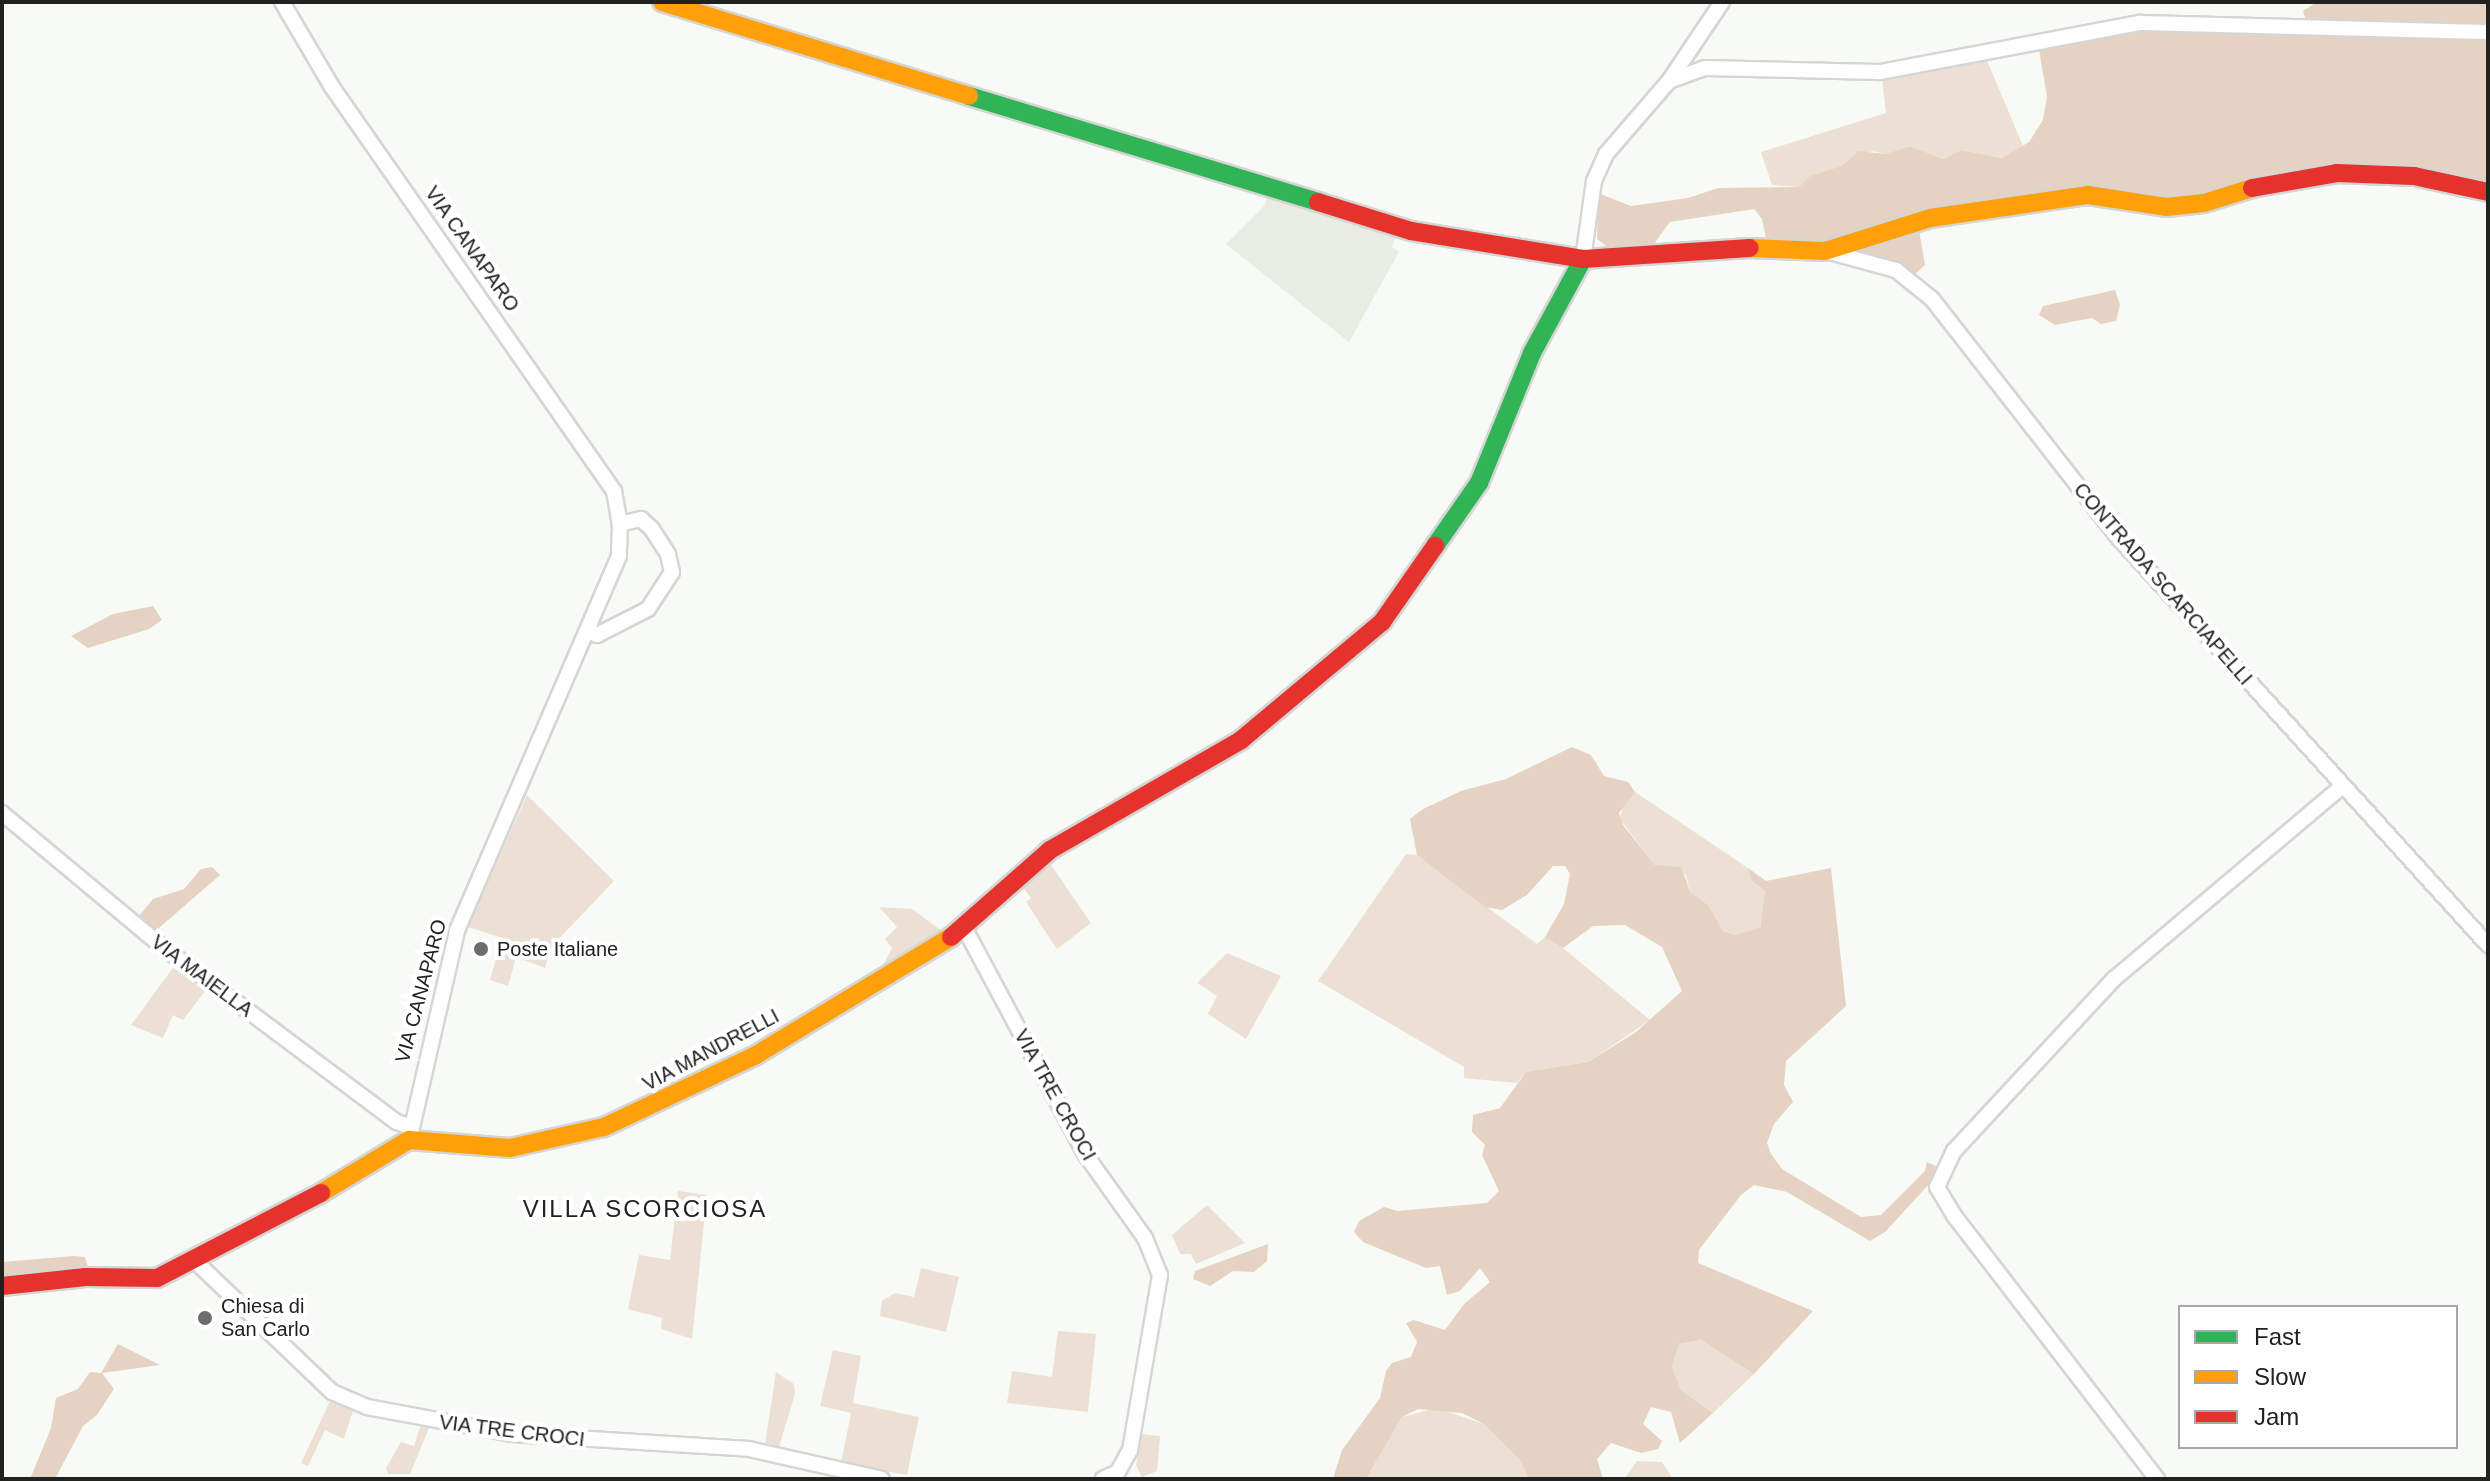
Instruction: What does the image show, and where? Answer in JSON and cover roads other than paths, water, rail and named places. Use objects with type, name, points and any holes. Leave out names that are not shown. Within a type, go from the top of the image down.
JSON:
[{"type":"street","name":"VIA CANAPARO","points":[[282,2],[332,87],[614,491],[620,524],[619,556],[457,931],[410,1133]]},
{"type":"street","points":[[662,2],[1411,231],[1583,259],[1743,248],[1825,251],[1930,218],[2088,195],[2166,207],[2204,203],[2269,182],[2337,173],[2414,176],[2488,192]]},
{"type":"street","points":[[1583,259],[1594,181],[1606,154],[1669,81],[1722,2]]},
{"type":"street","points":[[1669,81],[1705,68],[1880,72],[2140,23],[2488,32]]},
{"type":"street","name":"CONTRADA SCARCIAPELLI","points":[[1825,251],[1896,270],[1932,299],[2117,536],[2341,787],[2488,945]]},
{"type":"street","name":"VIA MANDRELLI","points":[[410,1133],[510,1148],[604,1127],[756,1055],[965,929],[1050,850],[1241,740],[1382,622],[1479,483],[1532,353],[1583,259]]},
{"type":"street","points":[[587,631],[597,635],[648,609],[672,572],[668,554],[652,529],[641,519],[620,524]]},
{"type":"street","points":[[2157,1479],[1955,1217],[1937,1187],[1954,1151],[2114,979],[2341,787]]},
{"type":"street","name":"VIA MAIELLA","points":[[2,813],[164,948],[410,1133]]},
{"type":"street","name":"VIA TRE CROCI","points":[[965,929],[1085,1154],[1145,1238],[1160,1275],[1130,1450],[1118,1472],[1103,1479]]},
{"type":"street","points":[[2,1286],[86,1277],[157,1278],[196,1262],[410,1133]]},
{"type":"street","name":"VIA TRE CROCI","points":[[196,1262],[332,1392],[367,1407],[512,1434],[749,1449],[882,1479]]},
{"type":"place","name":"Poste Italiane","points":[[481,949]]},
{"type":"place","name":"Chiesa di San Carlo","points":[[205,1318]]},
{"type":"district","name":"VILLA SCORCIOSA","points":[[645,1209]]}]
